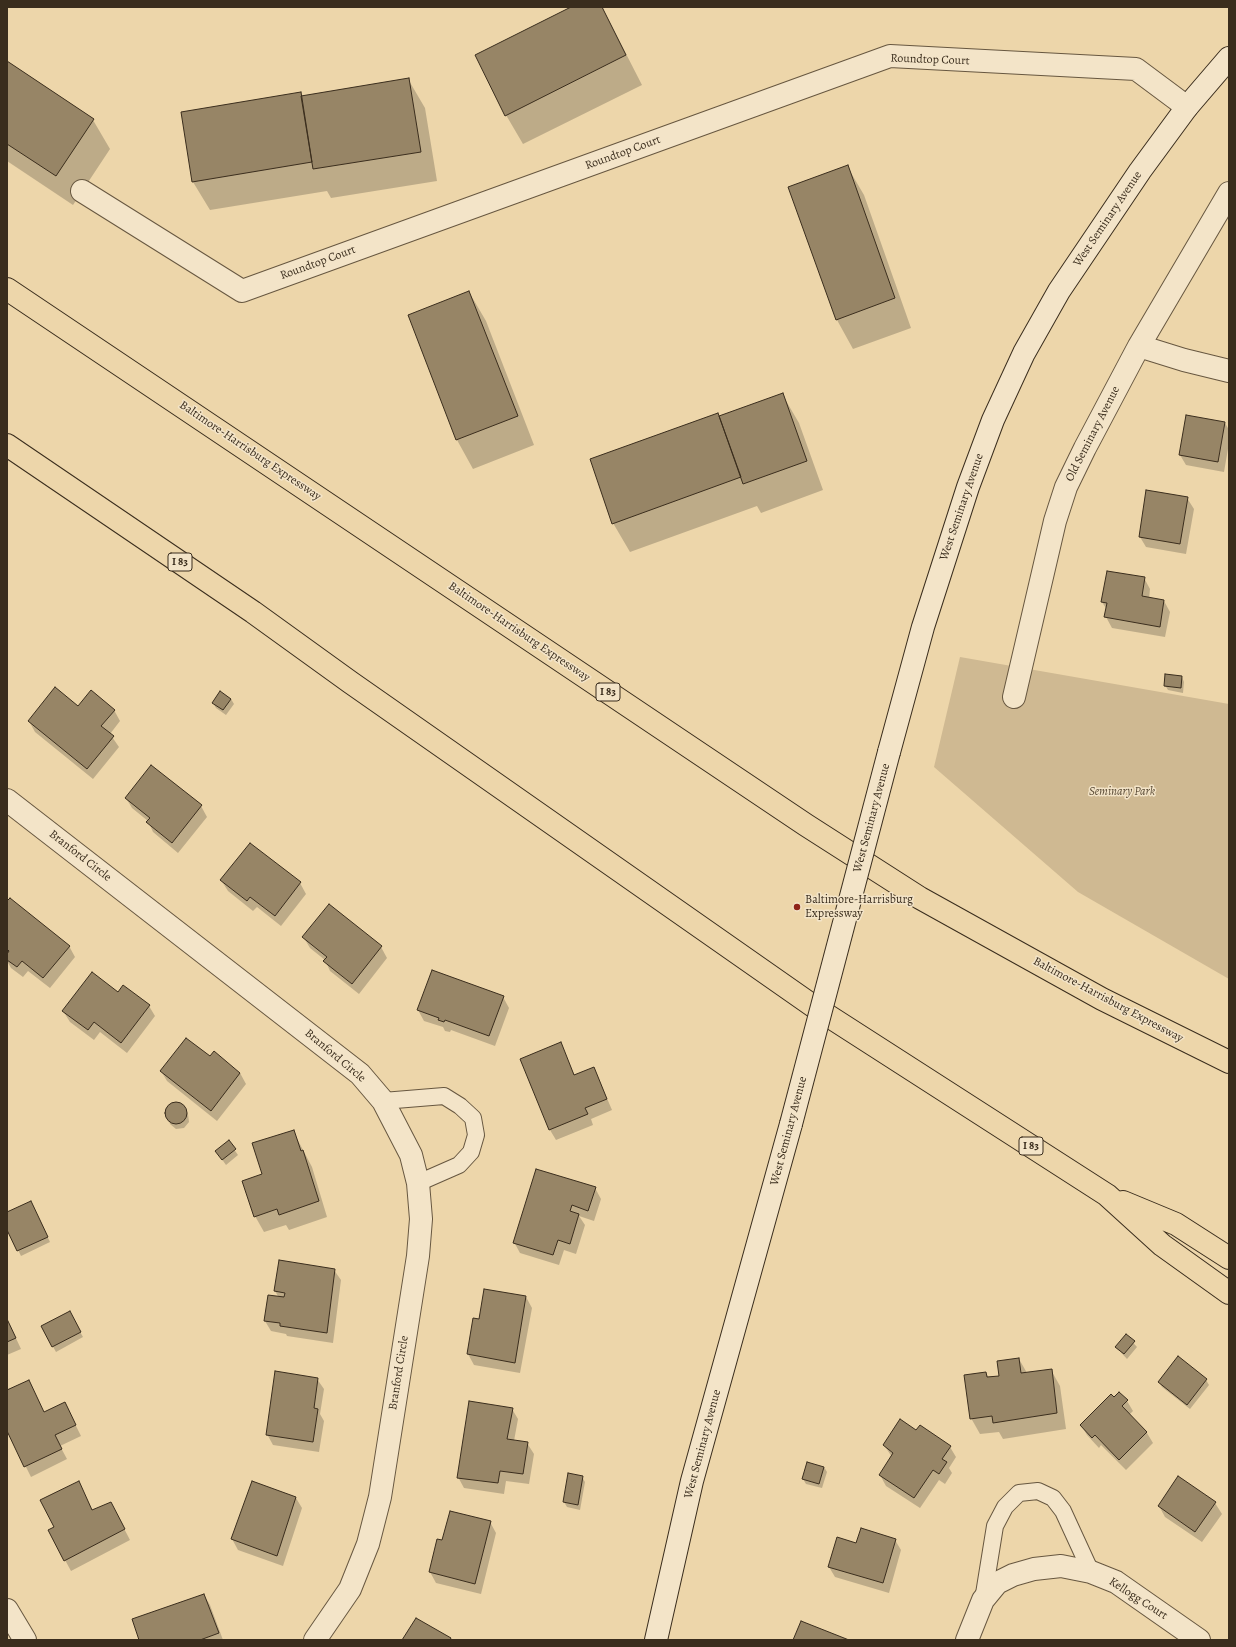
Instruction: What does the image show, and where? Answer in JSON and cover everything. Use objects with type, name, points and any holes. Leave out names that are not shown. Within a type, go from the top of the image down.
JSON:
[{"type":"highway","name":"Baltimore-Harrisburg Expressway","points":[[7,289],[806,825],[920,898],[1102,999],[1229,1062]]},
{"type":"highway","name":"I 83","points":[[7,445],[254,612],[350,682],[816,1008],[1107,1195],[1162,1245],[1229,1293]]},
{"type":"highway","points":[[1107,1195],[1176,1224],[1229,1258]]},
{"type":"street","name":"Roundtop Court","points":[[82,191],[242,291],[890,56],[1136,69],[1187,107]]},
{"type":"street","name":"West Seminary Avenue","points":[[656,1640],[692,1481],[791,1124],[889,752],[944,559],[992,420],[1024,353],[1059,291],[1136,177],[1187,107],[1229,58]]},
{"type":"street","name":"Old Seminary Avenue","points":[[1014,697],[1055,521],[1066,487],[1139,346],[1229,194]]},
{"type":"street","points":[[1139,346],[1229,372]]},
{"type":"street","name":"Branford Circle","points":[[7,800],[360,1074],[382,1101],[411,1155],[418,1183],[421,1218],[418,1256],[380,1497],[368,1544],[350,1589],[315,1640]]},
{"type":"street","name":"Kellogg Court","points":[[967,1640],[982,1600],[997,1583],[1013,1575],[1034,1569],[1061,1566],[1091,1572],[1116,1582],[1199,1640]]},
{"type":"street","points":[[7,1610],[25,1640]]},
{"type":"lane","points":[[382,1101],[444,1096],[460,1106],[473,1118],[476,1135],[471,1152],[460,1166],[418,1183]]},
{"type":"lane","points":[[982,1600],[995,1526],[1005,1506],[1019,1493],[1038,1491],[1053,1498],[1063,1512],[1091,1572]]},
{"type":"green space","name":"Seminary Park","points":[[960,657],[1229,704],[1229,979],[1078,892],[934,767]]},
{"type":"building","points":[[571,7],[602,7],[626,55],[505,116],[475,55]]},
{"type":"building","points":[[7,61],[94,119],[56,176],[7,144]]},
{"type":"building","points":[[409,78],[421,152],[313,169],[301,96]]},
{"type":"building","points":[[301,92],[312,162],[192,182],[181,112]]},
{"type":"building","points":[[848,165],[895,298],[836,320],[788,187]]},
{"type":"building","points":[[469,291],[518,416],[456,440],[408,315]]},
{"type":"building","points":[[783,393],[807,461],[743,484],[719,416]]},
{"type":"building","points":[[718,413],[741,477],[612,524],[590,459]]},
{"type":"building","points":[[1186,415],[1225,422],[1218,462],[1179,455]]},
{"type":"building","points":[[1146,490],[1188,497],[1180,544],[1139,537]]},
{"type":"building","points":[[1107,571],[1145,577],[1142,596],[1164,600],[1160,627],[1104,617],[1107,603],[1101,602]]},
{"type":"building","points":[[1165,674],[1182,676],[1181,688],[1164,686]]},
{"type":"building","points":[[55,687],[78,706],[91,690],[115,710],[101,726],[114,736],[87,769],[28,721]]},
{"type":"building","points":[[220,691],[231,699],[223,710],[212,703]]},
{"type":"building","points":[[151,765],[202,805],[172,843],[146,822],[150,818],[125,798]]},
{"type":"building","points":[[250,843],[301,882],[275,916],[250,897],[247,901],[220,880]]},
{"type":"building","points":[[10,898],[70,946],[43,978],[22,961],[17,967],[7,960],[7,954],[9,951],[7,949],[7,901]]},
{"type":"building","points":[[329,904],[382,946],[352,984],[323,961],[327,957],[302,937]]},
{"type":"building","points":[[432,970],[504,996],[489,1036],[445,1020],[444,1022],[438,1020],[439,1018],[417,1010]]},
{"type":"building","points":[[92,972],[118,992],[123,985],[150,1005],[121,1043],[94,1022],[88,1030],[62,1011]]},
{"type":"building","points":[[186,1038],[210,1056],[214,1051],[240,1073],[211,1111],[160,1071]]},
{"type":"building","points":[[561,1042],[574,1075],[594,1067],[607,1099],[585,1108],[588,1114],[549,1130],[520,1059]]},
{"type":"building","points":[[176,1102],[184,1105],[187,1113],[184,1121],[176,1124],[168,1121],[165,1113],[168,1105]]},
{"type":"building","points":[[294,1130],[301,1151],[303,1150],[319,1201],[279,1215],[277,1209],[254,1217],[242,1181],[262,1174],[252,1143]]},
{"type":"building","points":[[229,1140],[236,1149],[222,1160],[215,1151]]},
{"type":"building","points":[[536,1169],[596,1187],[588,1211],[572,1205],[570,1211],[579,1214],[570,1244],[558,1240],[553,1255],[513,1243]]},
{"type":"building","points":[[31,1201],[48,1237],[17,1251],[7,1230],[7,1212]]},
{"type":"building","points":[[279,1260],[335,1269],[327,1333],[280,1326],[280,1323],[264,1321],[268,1295],[284,1297],[285,1293],[274,1291]]},
{"type":"building","points":[[484,1289],[526,1296],[515,1363],[467,1354],[473,1318],[479,1319]]},
{"type":"building","points":[[70,1311],[81,1332],[52,1347],[41,1326]]},
{"type":"building","points":[[7,1319],[16,1338],[7,1342]]},
{"type":"building","points":[[1126,1334],[1135,1341],[1124,1354],[1115,1347]]},
{"type":"building","points":[[1178,1356],[1207,1379],[1187,1405],[1158,1382]]},
{"type":"building","points":[[1019,1358],[1021,1373],[1052,1369],[1057,1413],[993,1423],[992,1416],[970,1419],[964,1375],[986,1372],[987,1377],[999,1376],[997,1361]]},
{"type":"building","points":[[275,1371],[318,1378],[314,1408],[318,1409],[313,1442],[266,1435]]},
{"type":"building","points":[[29,1380],[44,1412],[65,1402],[76,1425],[55,1435],[62,1449],[24,1467],[7,1431],[7,1390]]},
{"type":"building","points":[[1119,1392],[1128,1400],[1122,1406],[1147,1432],[1119,1460],[1095,1435],[1092,1438],[1080,1425],[1111,1394],[1114,1397]]},
{"type":"building","points":[[469,1401],[513,1408],[507,1439],[528,1442],[523,1474],[500,1471],[498,1483],[457,1478]]},
{"type":"building","points":[[900,1419],[916,1430],[920,1425],[951,1446],[942,1459],[947,1462],[939,1474],[933,1470],[914,1498],[879,1475],[893,1453],[883,1445]]},
{"type":"building","points":[[807,1462],[824,1467],[819,1484],[802,1479]]},
{"type":"building","points":[[568,1473],[583,1476],[578,1505],[563,1502]]},
{"type":"building","points":[[1178,1476],[1216,1502],[1195,1532],[1158,1506]]},
{"type":"building","points":[[79,1481],[92,1510],[111,1502],[125,1529],[64,1561],[48,1530],[54,1527],[40,1500]]},
{"type":"building","points":[[252,1481],[296,1497],[277,1556],[231,1539]]},
{"type":"building","points":[[450,1511],[491,1521],[475,1584],[429,1572],[437,1539],[442,1540]]},
{"type":"building","points":[[861,1528],[896,1539],[883,1583],[828,1567],[837,1537],[856,1543]]},
{"type":"building","points":[[204,1594],[219,1633],[200,1640],[139,1640],[132,1619]]},
{"type":"building","points":[[416,1618],[451,1638],[450,1640],[402,1640]]},
{"type":"building","points":[[801,1621],[849,1640],[793,1640]]},
{"type":"place","name":"Baltimore-Harrisburg Expressway","points":[[797,907]]}]
